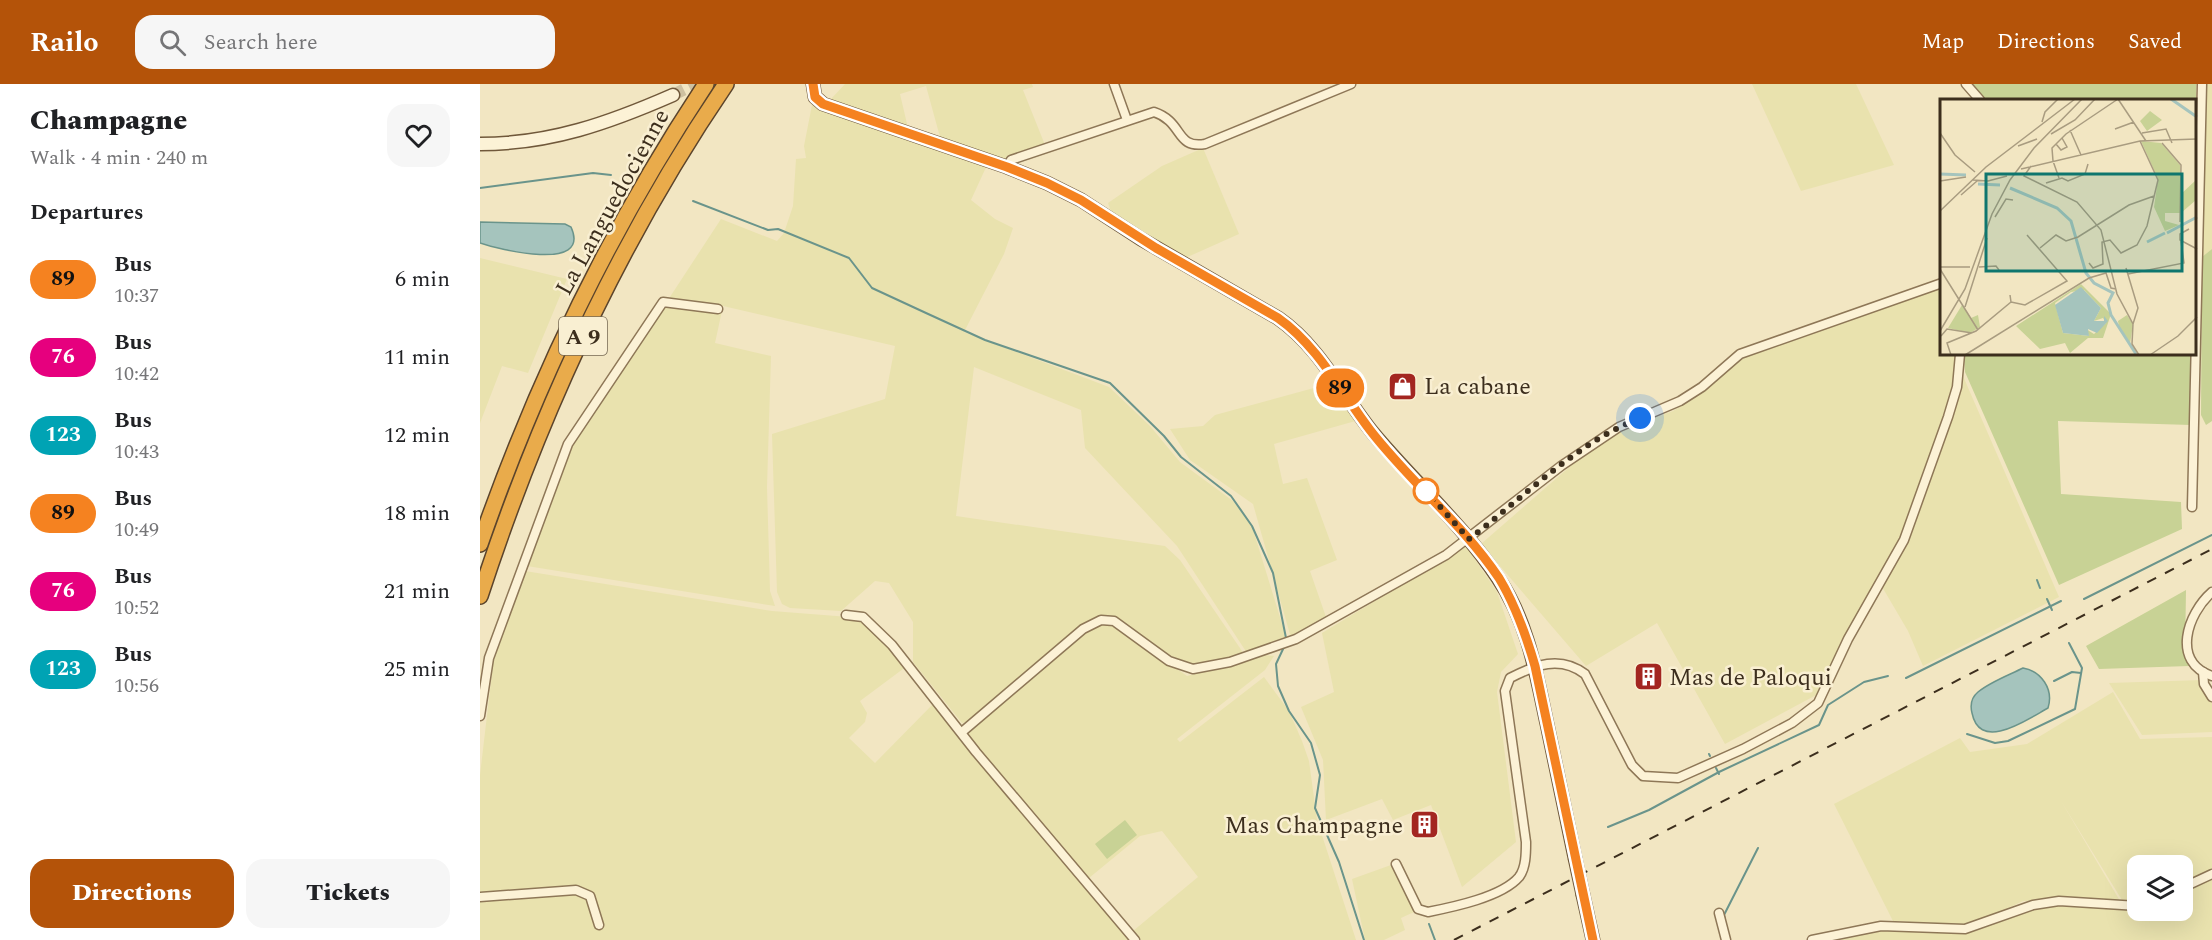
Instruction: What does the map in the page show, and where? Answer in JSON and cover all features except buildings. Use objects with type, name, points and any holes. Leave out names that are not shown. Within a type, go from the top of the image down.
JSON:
[{"type":"highway","name":"La Languedocienne","points":[[480,544],[523,431],[566,332],[635,200],[706,84]]},
{"type":"highway","name":"La Languedocienne","points":[[480,596],[524,470],[582,337],[651,205],[726,84]]},
{"type":"street","points":[[813,84],[815,97],[823,104],[1007,167],[1081,200],[1293,329],[1307,343],[1398,463],[1469,539],[1498,578],[1514,607],[1526,633],[1535,666],[1593,940]]},
{"type":"street","points":[[1114,84],[1127,120]]},
{"type":"street","points":[[1007,167],[1011,160],[1154,112],[1167,116],[1187,143],[1195,146],[1218,139],[1351,84]]},
{"type":"street","points":[[1966,84],[1979,99]]},
{"type":"street","points":[[2197,296],[2202,84]]},
{"type":"street","points":[[480,144],[506,144],[561,137],[615,120],[673,96]]},
{"type":"street","points":[[962,732],[1083,629],[1101,620],[1113,621],[1181,667],[1206,668],[1296,639],[1446,555],[1562,466],[1619,427],[1680,401],[1702,387],[1740,354],[1940,284]]},
{"type":"street","points":[[480,716],[489,658],[568,444],[663,302],[718,309]]},
{"type":"street","points":[[1396,864],[1418,909],[1428,912],[1503,889],[1520,877],[1526,858],[1526,842],[1505,691],[1510,678],[1535,666],[1568,663],[1585,674],[1632,765],[1642,776],[1660,779],[1678,778],[1743,749],[1792,723],[1818,703],[1853,630],[1904,540],[1948,417],[1957,387],[1960,356]]},
{"type":"street","points":[[2192,507],[2196,356]]},
{"type":"street","points":[[2212,592],[2196,609],[2188,624],[2186,645],[2190,661],[2208,674],[2204,684],[2212,697]]},
{"type":"street","points":[[846,615],[863,617],[892,645],[1135,940]]},
{"type":"street","points":[[2193,883],[2212,874]]},
{"type":"street","points":[[480,897],[576,890],[590,896],[599,925]]},
{"type":"street","points":[[1812,940],[1881,926],[1965,929],[2033,905],[2059,901],[2127,905]]},
{"type":"street","points":[[1719,913],[1726,940]]},
{"type":"shaded area","points":[[845,84],[1032,84],[1033,87],[1023,90],[1045,145],[1002,160],[940,137],[926,86],[900,94],[908,128],[831,99]]},
{"type":"shaded area","points":[[1752,84],[1856,84],[1894,165],[1801,191]]},
{"type":"shaded area","points":[[2206,84],[2212,84],[2212,249],[2202,257]]},
{"type":"shaded area","points":[[812,105],[988,163],[971,200],[995,219],[1013,228],[1004,254],[964,332],[1109,387],[1150,426],[1180,462],[1233,501],[1252,526],[1287,640],[1247,653],[1177,546],[1085,448],[1081,410],[974,367],[956,516],[1165,546],[1180,560],[1244,654],[1196,667],[1179,663],[1108,617],[1097,617],[970,721],[962,723],[913,662],[913,622],[889,583],[875,581],[841,611],[790,608],[782,604],[777,592],[772,434],[885,399],[895,346],[723,306],[715,343],[771,356],[767,487],[770,591],[775,606],[527,566],[573,445],[721,219],[777,241],[784,233],[793,206],[796,159],[806,158],[804,146]]},
{"type":"shaded area","points":[[1203,148],[1239,234],[1183,259],[1113,217],[1108,203],[1162,166]]},
{"type":"shaded area","points":[[480,258],[567,279],[528,373],[502,366],[480,423]]},
{"type":"shaded area","points":[[1940,289],[1940,356],[1956,356],[1954,386],[1903,537],[1855,620],[1818,694],[1725,744],[1657,623],[1586,666],[1481,544],[1581,457],[1620,430],[1673,411],[1708,389],[1741,357]]},
{"type":"shaded area","points":[[1963,376],[2059,597],[1923,666],[1908,631],[1881,585],[1917,518]]},
{"type":"shaded area","points":[[1332,383],[1359,420],[1274,444],[1283,484],[1307,478],[1337,560],[1310,571],[1326,617],[1291,638],[1253,504],[1190,460],[1170,429],[1203,426],[1215,415]]},
{"type":"shaded area","points":[[1466,546],[1497,592],[1518,654],[1501,672],[1497,692],[1516,842],[1462,887],[1431,805],[1393,820],[1382,799],[1326,820],[1323,760],[1301,707],[1334,692],[1322,633]]},
{"type":"shaded area","points":[[525,571],[772,611],[862,618],[907,666],[860,701],[867,713],[865,722],[849,738],[875,763],[935,702],[1131,940],[480,940],[480,899],[584,889],[480,894],[480,775],[494,656]]},
{"type":"shaded area","points":[[1112,623],[1187,676],[1264,655],[1274,656],[1265,670],[1177,739],[1180,742],[1264,677],[1289,711],[1309,761],[1317,820],[1356,940],[1141,940],[1133,931],[1198,877],[1162,831],[1140,836],[1089,878],[974,742],[969,734],[971,724],[1096,624]]},
{"type":"shaded area","points":[[2203,680],[2212,697],[2212,732],[2142,735],[2109,683]]},
{"type":"shaded area","points":[[2113,692],[2140,739],[2212,737],[2212,870],[2193,879],[2193,855],[2127,855],[2127,904],[2125,905],[2061,801],[2123,906],[2067,899],[2023,901],[1973,925],[1893,921],[1834,804],[1960,738],[1970,752],[2027,744]]},
{"type":"shaded area","points":[[1391,865],[1414,912],[1401,918],[1405,930],[1384,940],[1365,940],[1352,879]]},
{"type":"shaded area","points":[[2212,875],[2212,940],[1815,940],[1889,927],[1947,933],[1976,931],[2027,909],[2055,903],[2127,910],[2127,921],[2193,921],[2193,885]]},
{"type":"green space","points":[[1973,84],[2196,84],[2196,99],[1985,99]]},
{"type":"green space","points":[[2212,249],[2212,421],[2206,425],[2201,415],[2202,257]]},
{"type":"green space","points":[[1964,356],[2191,356],[2191,425],[2058,421],[2061,494],[2181,502],[2182,529],[2059,585],[1965,372]]},
{"type":"green space","points":[[2186,590],[2185,654],[2189,666],[2099,669],[2086,646]]},
{"type":"green space","points":[[1125,820],[1137,835],[1107,859],[1095,844]]},
{"type":"water","points":[[480,222],[565,224],[571,227],[574,241],[568,250],[556,254],[504,250],[480,243]]},
{"type":"water","points":[[2023,668],[2035,673],[2044,682],[2049,694],[2048,708],[2006,730],[1984,731],[1977,725],[1972,713],[1971,704],[1974,696],[1988,685]]},
{"type":"waterway","points":[[480,188],[593,173],[611,175]]},
{"type":"waterway","points":[[693,201],[768,230],[778,229],[849,258],[872,288],[985,340],[1110,383],[1164,436],[1181,457],[1231,496],[1252,526],[1273,573],[1286,638]]},
{"type":"waterway","points":[[2084,599],[2212,535]]},
{"type":"waterway","points":[[2037,580],[2040,588]]},
{"type":"waterway","points":[[2047,599],[2052,610]]},
{"type":"waterway","points":[[1906,678],[2061,601]]},
{"type":"waterway","points":[[1967,734],[1995,743],[2008,741],[2075,709],[2082,668],[2069,643]]},
{"type":"waterway","points":[[1284,647],[1276,664],[1278,686],[1289,711],[1311,743],[1320,775],[1315,808],[1339,862],[1364,940]]},
{"type":"waterway","points":[[2054,681],[2072,672],[2081,673]]},
{"type":"waterway","points":[[1608,827],[1649,810],[1719,772],[1819,725],[1828,705],[1864,682],[1888,676]]},
{"type":"waterway","points":[[1716,768],[1719,774]]},
{"type":"waterway","points":[[1725,920],[1724,915],[1758,848]]},
{"type":"waterway","points":[[1429,924],[1435,940]]},
{"type":"tunnel","points":[[673,95],[695,84]]},
{"type":"railway","points":[[1454,940],[2212,549]]},
{"type":"bus line","name":"89","points":[[813,84],[815,97],[823,104],[1007,167],[1081,200],[1204,277],[1278,318],[1303,338],[1398,463],[1469,539],[1498,578],[1514,607],[1526,633],[1535,666],[1593,940]]},
{"type":"place","name":"La cabane","points":[[1403,386]]},
{"type":"place","name":"Mas de Paloqui","points":[[1648,677]]},
{"type":"place","name":"Mas Champagne","points":[[1424,825]]},
{"type":"route","points":[[1426,491],[1469,539],[1562,466],[1619,427],[1640,418]]}]
